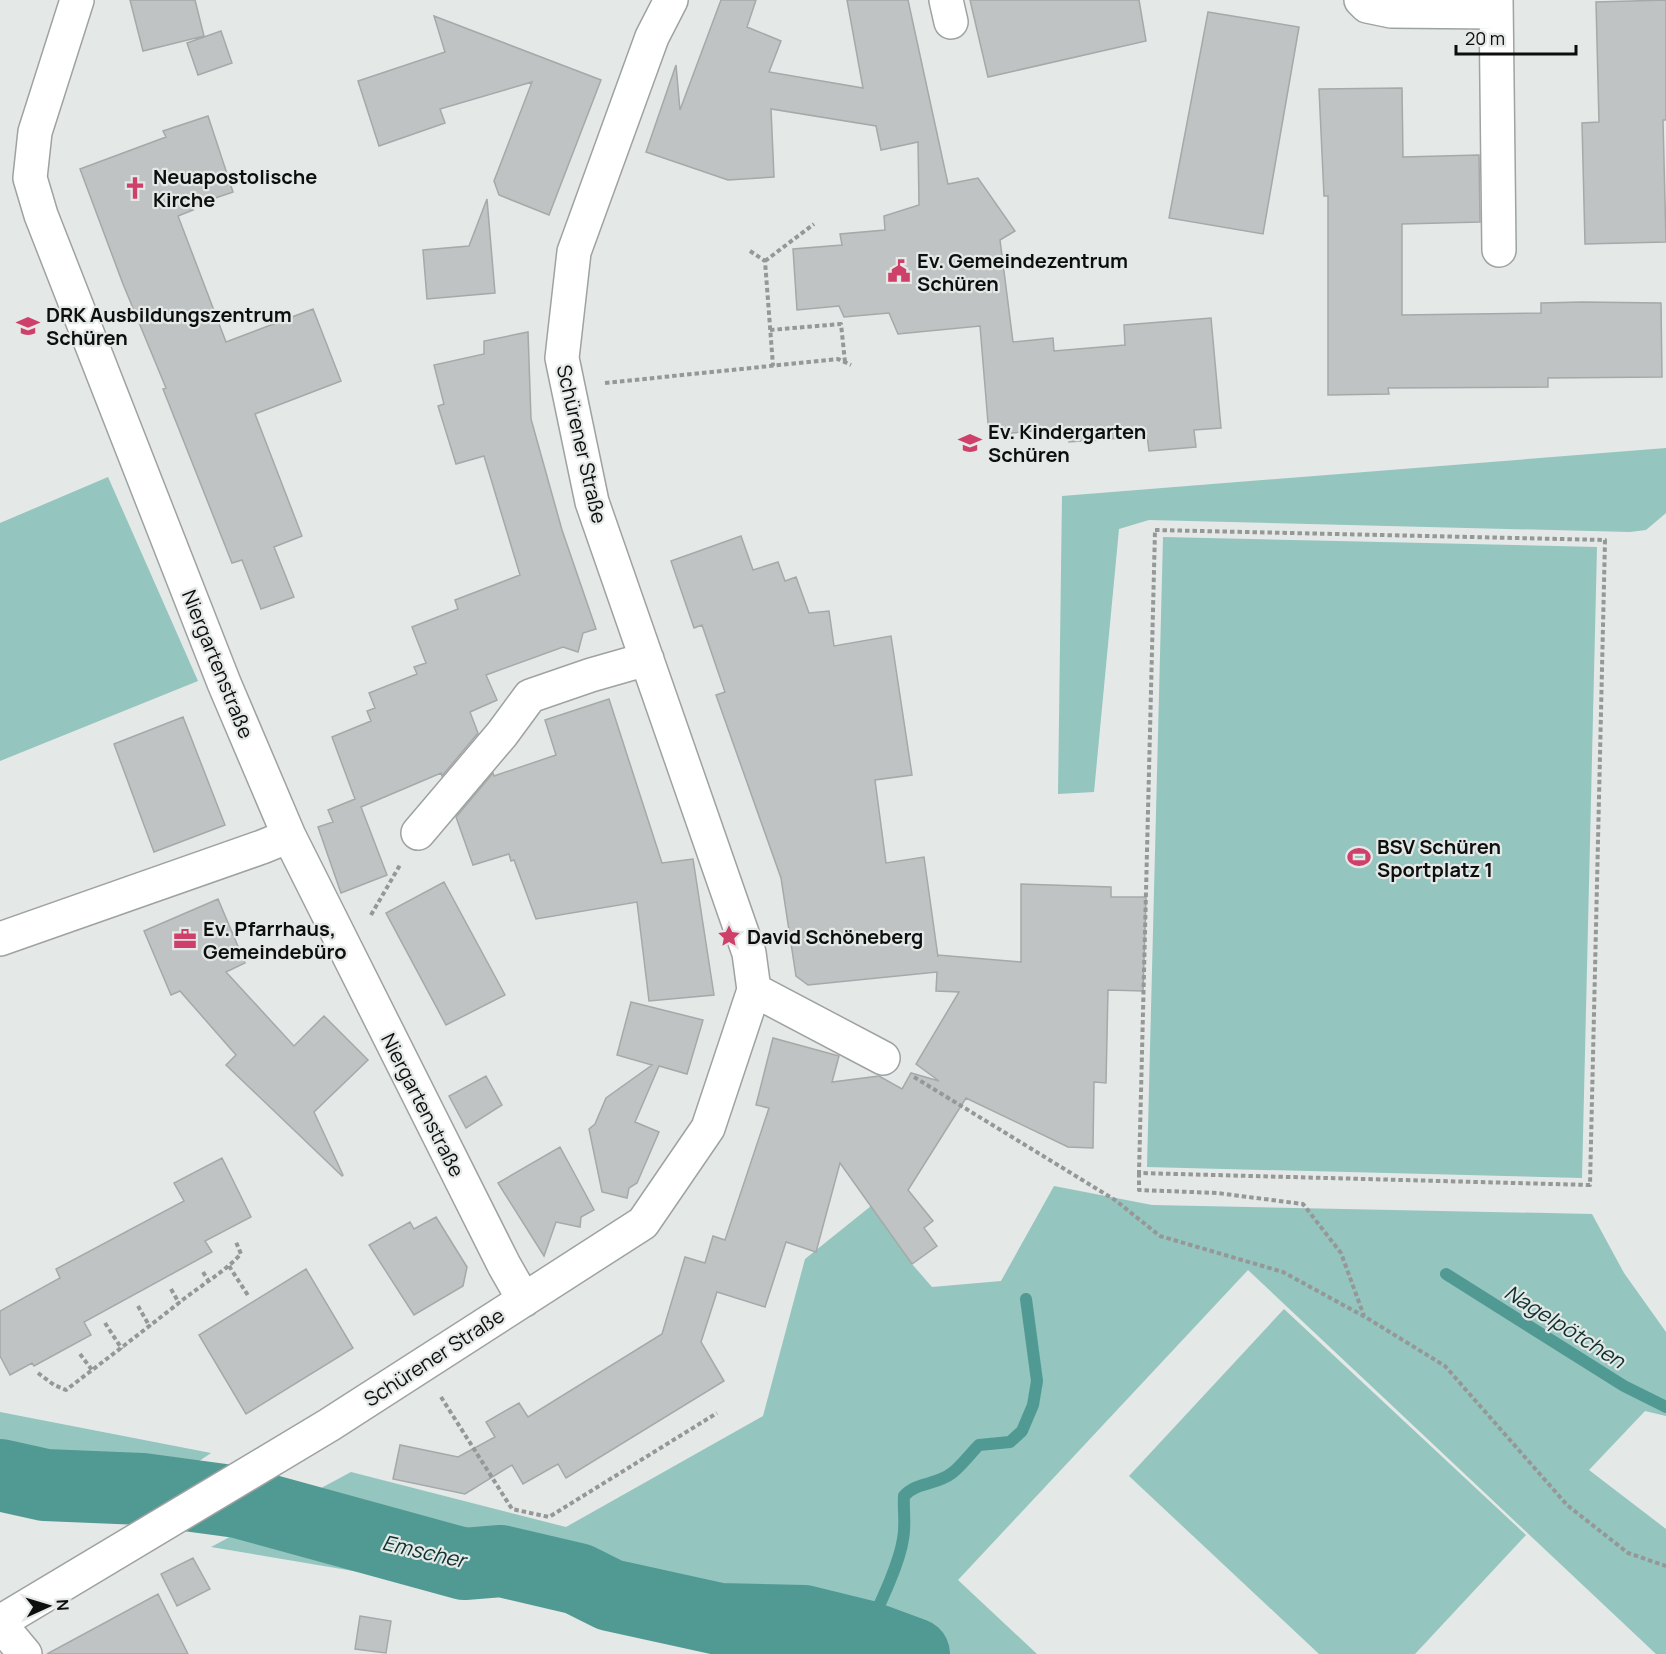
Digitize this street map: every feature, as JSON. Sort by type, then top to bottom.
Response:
[{"type":"street","name":"Niergartenstraße","points":[[77,0],[35,132],[30,178],[41,215],[224,683],[289,836],[524,1300]]},
{"type":"street","name":"Schürener Straße","points":[[0,1623],[421,1366],[643,1223],[708,1128],[754,990],[749,953],[592,502],[562,358],[574,252],[652,37],[671,0]]},
{"type":"street","points":[[1361,0],[1367,6],[1391,11],[1496,6],[1499,250]]},
{"type":"street","points":[[418,833],[502,734],[530,696],[647,658]]},
{"type":"street","points":[[0,939],[262,848],[289,836]]},
{"type":"street","points":[[754,990],[883,1058]]},
{"type":"street","points":[[0,1623],[25,1654]]},
{"type":"path","points":[[765,261],[814,224]]},
{"type":"path","points":[[750,251],[765,261]]},
{"type":"path","points":[[765,261],[772,366]]},
{"type":"path","points":[[770,330],[841,324],[845,362]]},
{"type":"path","points":[[568,387],[838,359],[851,365]]},
{"type":"path","points":[[1139,1173],[1590,1185],[1605,540],[1155,530],[1139,1173],[1139,1190],[1217,1193],[1303,1204],[1341,1253],[1365,1316]]},
{"type":"path","points":[[883,1058],[1115,1200],[1160,1236],[1283,1272],[1365,1316],[1445,1366],[1567,1505],[1628,1553],[1666,1566]]},
{"type":"path","points":[[38,1373],[54,1385],[66,1390],[229,1266],[241,1254],[236,1242]]},
{"type":"path","points":[[229,1266],[249,1297]]},
{"type":"path","points":[[204,1272],[208,1280]]},
{"type":"path","points":[[171,1289],[179,1303]]},
{"type":"path","points":[[138,1306],[150,1327]]},
{"type":"path","points":[[105,1323],[122,1349]]},
{"type":"path","points":[[81,1354],[92,1371]]},
{"type":"path","points":[[421,1366],[512,1509],[549,1517],[717,1413]]},
{"type":"shaded area","points":[[1666,448],[1666,513],[1646,530],[1630,532],[1149,520],[1119,529],[1094,792],[1058,794],[1062,496]]},
{"type":"shaded area","points":[[108,477],[198,681],[0,761],[0,523]]},
{"type":"shaded area","name":"BSV Schüren Sportplatz 1","points":[[1163,537],[1597,547],[1582,1178],[1147,1167]]},
{"type":"shaded area","points":[[1054,1186],[1152,1205],[1592,1214],[1624,1273],[1666,1332],[1666,1416],[1645,1411],[1589,1470],[1666,1529],[1666,1654],[1656,1654],[1248,1270],[958,1580],[1037,1654],[760,1654],[554,1605],[211,1547],[351,1472],[566,1527],[763,1416],[805,1259],[871,1206],[912,1264],[932,1287],[1001,1281]]},
{"type":"shaded area","points":[[1284,1309],[1526,1535],[1415,1654],[1319,1654],[1129,1476]]},
{"type":"shaded area","points":[[0,1412],[211,1453],[143,1499],[29,1490],[0,1483]]},
{"type":"building","points":[[130,0],[195,0],[204,36],[143,51]]},
{"type":"building","points":[[721,0],[756,0],[747,27],[781,41],[769,72],[863,88],[847,0],[908,0],[948,184],[978,178],[1015,231],[1000,240],[1013,342],[1053,338],[1054,351],[1125,345],[1124,325],[1211,318],[1221,428],[1194,430],[1196,447],[1149,451],[1147,436],[1069,442],[1067,428],[989,435],[980,326],[898,334],[889,313],[844,317],[839,306],[797,310],[793,249],[842,245],[840,234],[885,230],[884,216],[919,205],[918,142],[881,150],[876,126],[771,109],[774,177],[728,180],[646,152],[676,65],[680,110]]},
{"type":"building","points":[[970,0],[1139,0],[1146,41],[988,77]]},
{"type":"building","points":[[1666,0],[1666,120],[1663,120],[1666,242],[1585,244],[1582,123],[1599,122],[1596,2]]},
{"type":"building","points":[[1208,12],[1299,27],[1263,234],[1169,218]]},
{"type":"building","points":[[434,16],[601,80],[549,215],[499,195],[494,181],[532,82],[440,109],[445,123],[379,146],[358,81],[445,52]]},
{"type":"building","points":[[221,31],[232,63],[198,75],[187,43]]},
{"type":"building","points":[[1402,88],[1403,157],[1479,155],[1480,222],[1402,224],[1402,315],[1541,313],[1541,303],[1661,303],[1662,377],[1548,378],[1548,387],[1388,388],[1389,394],[1328,395],[1328,196],[1324,196],[1319,89]]},
{"type":"building","points":[[208,116],[233,192],[189,207],[193,210],[178,216],[226,342],[313,309],[341,381],[255,414],[302,536],[274,547],[294,597],[261,609],[242,560],[232,563],[80,169],[166,137],[163,131]]},
{"type":"building","points":[[487,199],[495,293],[427,299],[423,250],[469,246]]},
{"type":"building","points":[[528,332],[531,419],[562,530],[596,629],[583,633],[578,652],[563,647],[486,675],[497,700],[470,712],[478,733],[442,776],[441,773],[361,807],[387,875],[341,893],[318,827],[333,822],[328,810],[355,799],[332,737],[371,721],[367,711],[375,708],[369,693],[417,674],[414,667],[426,663],[412,627],[458,609],[455,600],[520,575],[484,456],[456,464],[438,406],[444,404],[434,365],[484,354],[484,341]]},
{"type":"building","points":[[741,536],[753,570],[778,562],[785,581],[796,577],[809,613],[829,611],[834,646],[891,636],[912,775],[875,780],[886,863],[924,857],[938,957],[938,955],[1021,962],[1021,884],[1111,887],[1111,897],[1146,897],[1143,991],[1108,990],[1106,1083],[1094,1082],[1093,1148],[1068,1147],[966,1098],[908,1190],[933,1221],[924,1228],[937,1246],[912,1264],[840,1163],[816,1252],[786,1242],[765,1307],[717,1292],[701,1342],[724,1381],[566,1478],[558,1464],[523,1484],[512,1465],[465,1494],[393,1479],[400,1445],[458,1457],[495,1437],[486,1422],[519,1403],[528,1417],[662,1334],[685,1257],[705,1263],[713,1236],[725,1240],[769,1108],[756,1105],[773,1038],[839,1056],[832,1082],[879,1076],[902,1089],[911,1073],[939,1081],[916,1064],[959,992],[936,991],[937,972],[808,985],[796,976],[781,878],[716,695],[725,692],[702,625],[694,628],[671,561]]},
{"type":"building","points":[[609,699],[662,863],[693,859],[714,995],[649,1001],[637,902],[536,919],[514,860],[511,861],[509,854],[473,865],[456,817],[493,773],[494,776],[556,755],[545,720]]},
{"type":"building","points":[[183,717],[225,825],[154,852],[114,744]]},
{"type":"building","points":[[444,882],[505,995],[446,1025],[386,913]]},
{"type":"building","points":[[218,899],[245,963],[226,972],[294,1046],[324,1016],[368,1060],[314,1112],[342,1176],[226,1065],[236,1055],[180,991],[171,995],[144,931]]},
{"type":"building","points":[[631,1002],[703,1020],[687,1074],[659,1066],[635,1122],[659,1132],[637,1183],[629,1188],[627,1198],[602,1192],[589,1129],[595,1124],[606,1098],[652,1065],[617,1055]]},
{"type":"building","points":[[486,1076],[502,1105],[466,1128],[449,1096]]},
{"type":"building","points":[[560,1147],[594,1210],[581,1217],[580,1227],[556,1222],[544,1256],[498,1183]]},
{"type":"building","points":[[222,1158],[251,1217],[205,1241],[212,1252],[84,1322],[91,1335],[34,1366],[32,1363],[10,1375],[0,1356],[0,1311],[60,1278],[56,1269],[184,1201],[174,1183]]},
{"type":"building","points":[[436,1217],[467,1267],[463,1286],[414,1315],[369,1245],[410,1222],[414,1229]]},
{"type":"building","points":[[306,1269],[353,1348],[246,1414],[199,1335]]},
{"type":"building","points":[[193,1558],[210,1589],[177,1606],[161,1574]]},
{"type":"building","points":[[158,1594],[188,1654],[47,1654]]},
{"type":"building","points":[[360,1616],[391,1621],[386,1653],[355,1649]]},
{"type":"waterway","name":"Nagelpötchen","points":[[1446,1274],[1624,1386],[1666,1407]]},
{"type":"waterway","name":"Nagelpötchen","points":[[865,1636],[901,1550],[904,1496],[914,1488],[940,1480],[952,1473],[979,1445],[1010,1442],[1022,1431],[1033,1405],[1037,1381],[1026,1299]]},
{"type":"waterway","name":"Emscher","points":[[0,1475],[45,1485],[142,1489],[238,1502],[464,1564],[501,1561],[578,1579],[610,1595],[719,1619],[804,1621],[865,1636],[914,1654]]},
{"type":"place","name":"Neuapostolische Kirche","points":[[135,188]]},
{"type":"place","name":"Ev. Gemeindezentrum Schüren","points":[[899,271]]},
{"type":"place","name":"DRK Ausbildungszentrum Schüren","points":[[28,326]]},
{"type":"place","name":"Ev. Kindergarten Schüren","points":[[970,443]]},
{"type":"place","name":"BSV Schüren Sportplatz 1","points":[[1359,857]]},
{"type":"place","name":"David Schöneberg","points":[[729,936]]},
{"type":"place","name":"Ev. Pfarrhaus, Gemeindebüro","points":[[185,939]]}]
